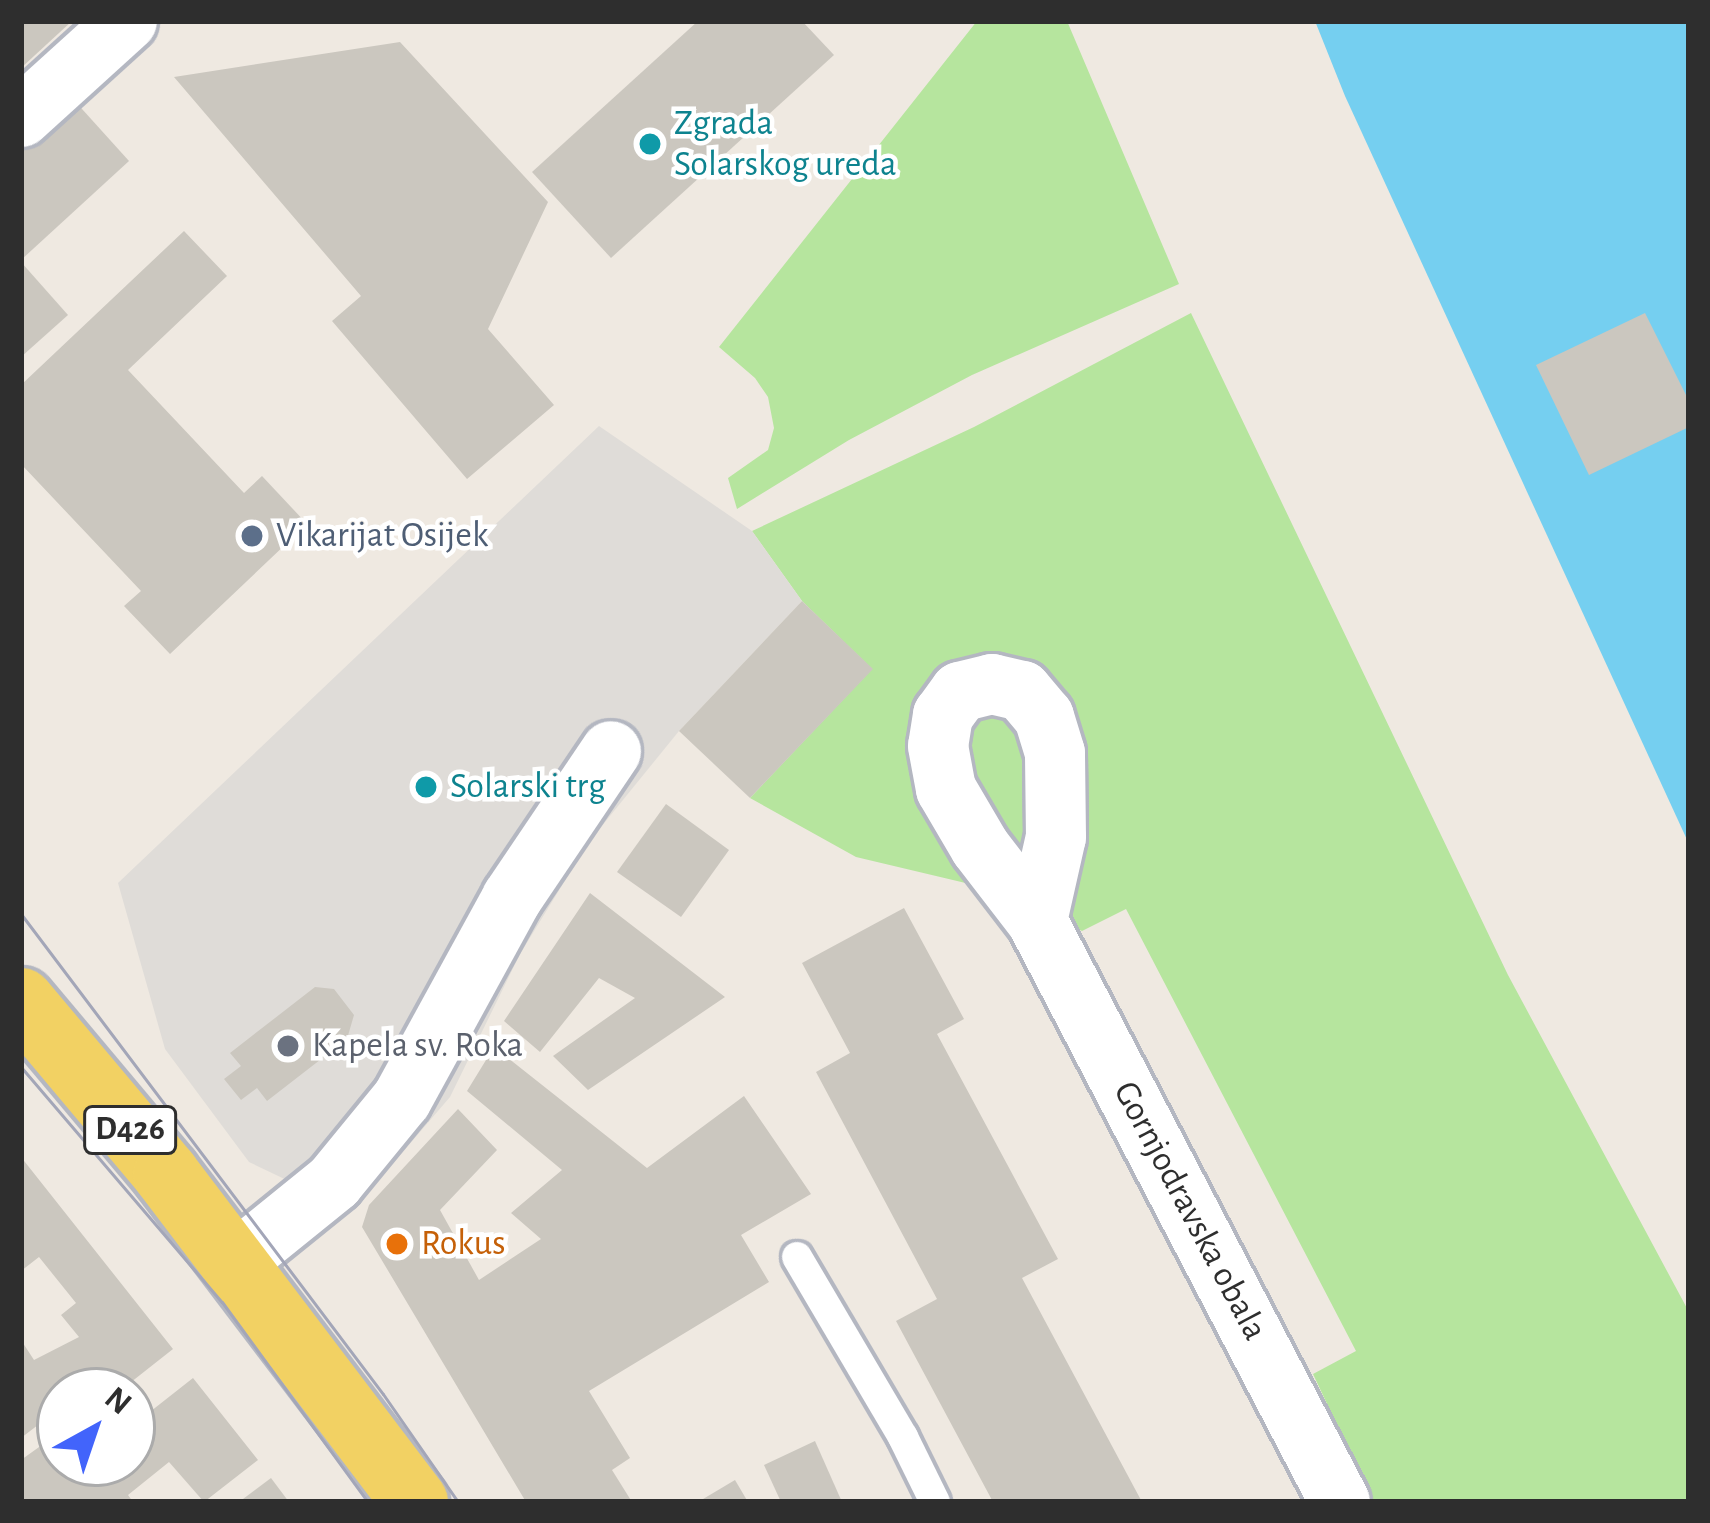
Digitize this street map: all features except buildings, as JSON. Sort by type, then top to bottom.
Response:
[{"type":"main road","name":"D426","points":[[21,1001],[234,1263],[415,1502]]},
{"type":"street","points":[[21,117],[127,21]]},
{"type":"street","points":[[234,1263],[334,1182],[402,1099],[512,898],[611,752]]},
{"type":"street","name":"Gornjodravska obala","points":[[1037,920],[1340,1502]]},
{"type":"lane","points":[[797,1257],[903,1437],[934,1502]]},
{"type":"green space","points":[[977,21],[1067,21],[1179,284],[972,375],[849,440],[737,509],[728,478],[768,450],[774,428],[768,397],[755,378],[719,347]]},
{"type":"green space","points":[[1191,313],[1508,975],[1689,1312],[1689,1502],[1373,1502],[1313,1374],[1356,1351],[1126,909],[1082,931],[995,890],[856,857],[750,798],[872,669],[802,601],[752,531],[974,427]]},
{"type":"shaded area","name":"Solarski trg","points":[[599,426],[752,531],[802,601],[679,731],[588,843],[520,954],[450,1097],[352,1211],[249,1162],[165,1049],[118,883]]},
{"type":"water","points":[[1315,21],[1689,21],[1689,844],[1345,96]]},
{"type":"tram line","points":[[21,914],[383,1394],[458,1502]]},
{"type":"tram line","points":[[21,1067],[222,1302],[368,1502]]},
{"type":"place","name":"Zgrada Solarskog ureda","points":[[650,144]]},
{"type":"place","name":"Vikarijat Osijek","points":[[252,536]]},
{"type":"place","name":"Solarski trg","points":[[426,787]]},
{"type":"place","name":"Kapela sv. Roka","points":[[288,1046]]},
{"type":"place","name":"Rokus","points":[[397,1244]]}]
